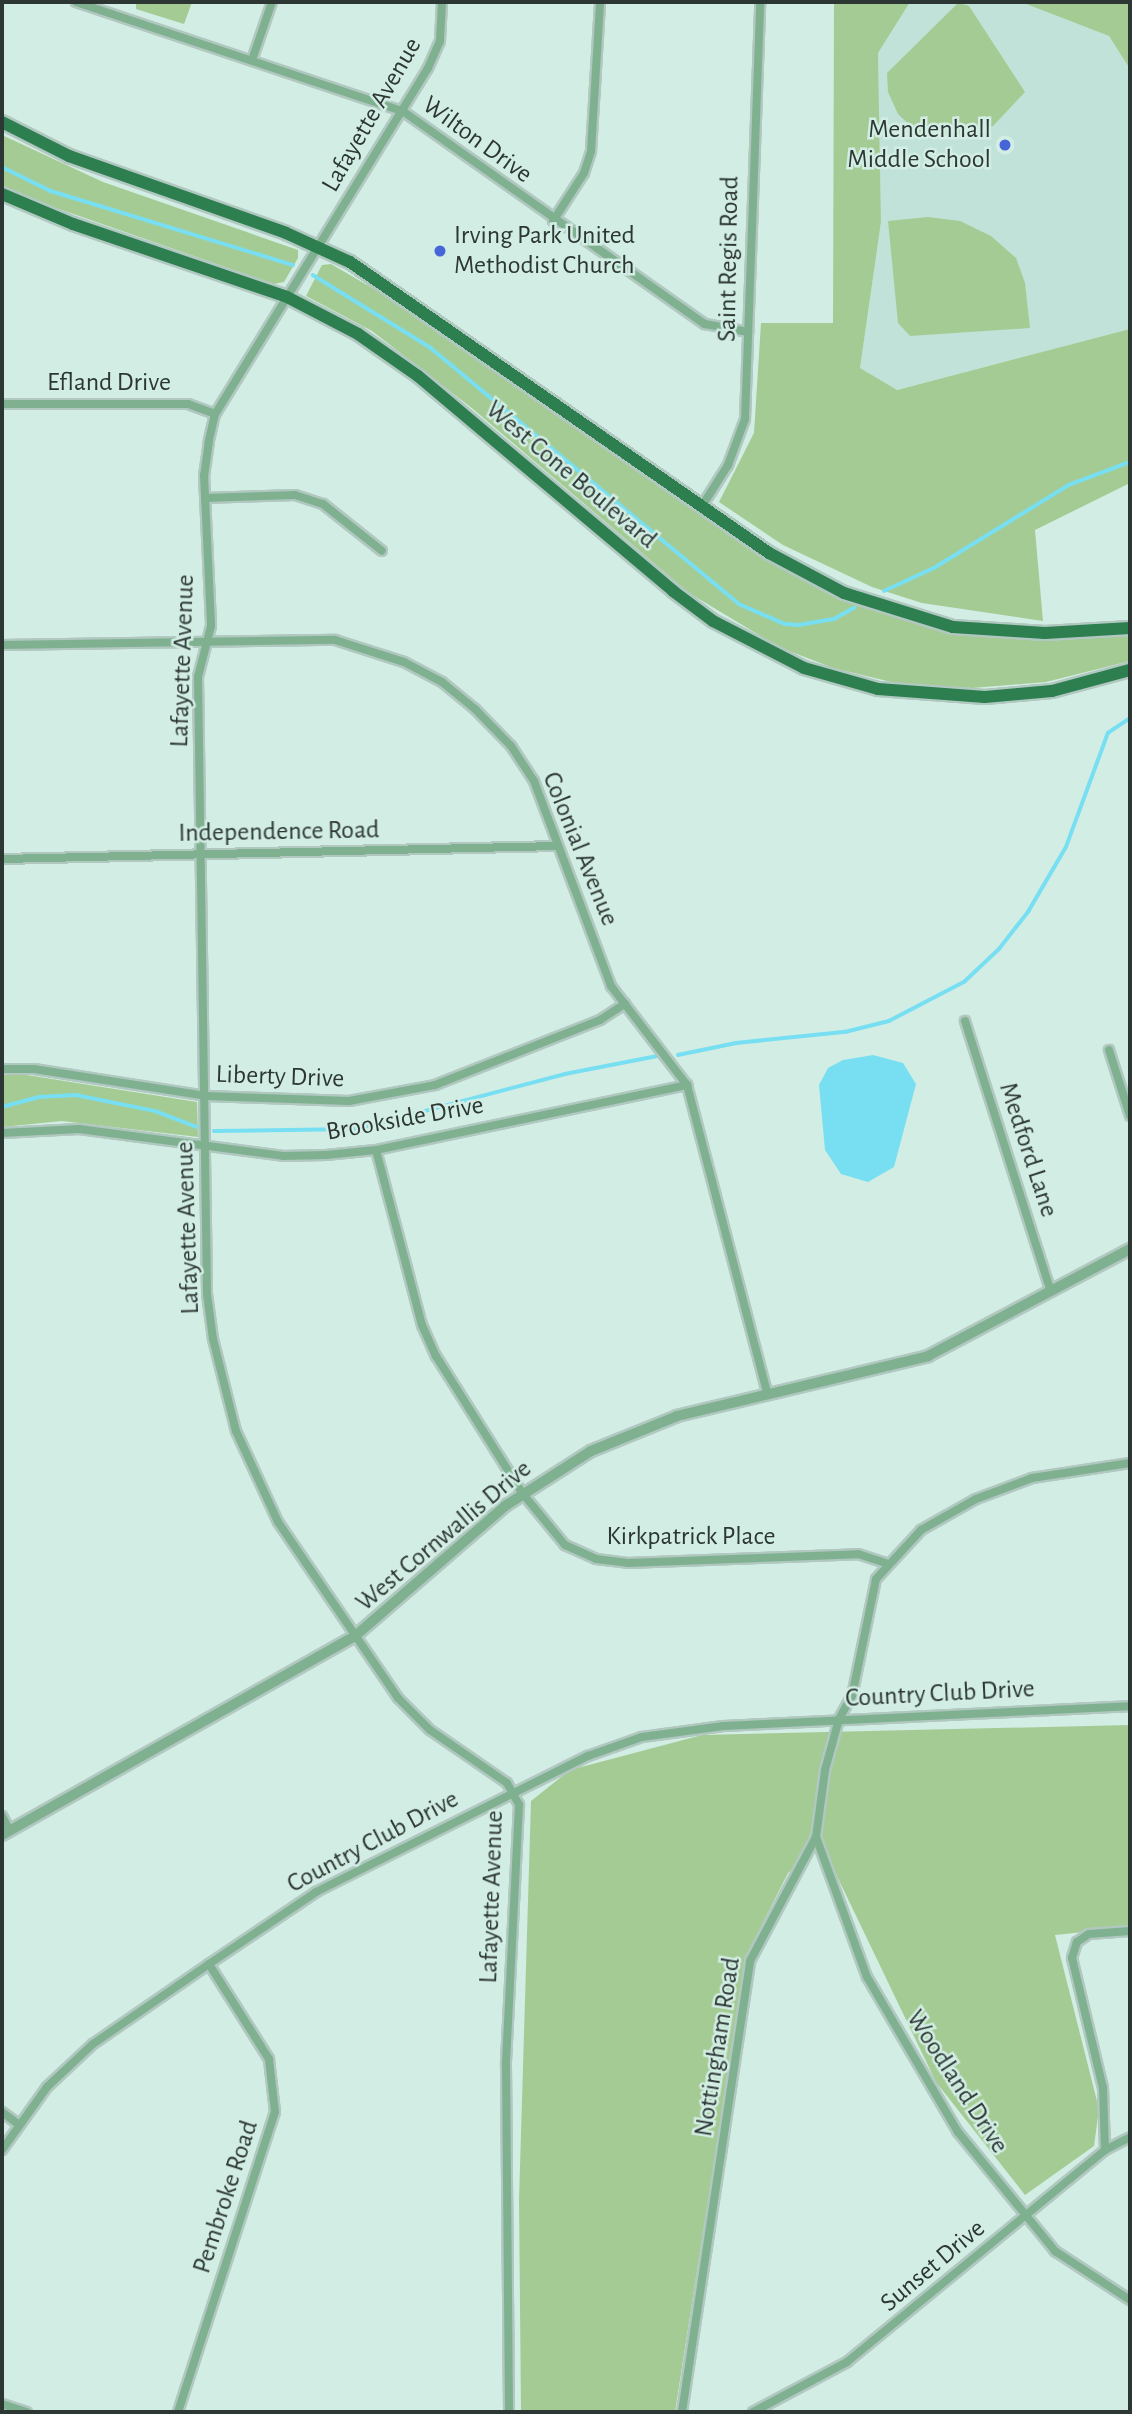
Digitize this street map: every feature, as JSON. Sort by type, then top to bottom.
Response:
[{"type":"main road","name":"West Cone Boulevard","points":[[2,122],[129,179],[320,246],[420,308],[702,506],[807,576],[895,611],[953,627],[1045,632],[1130,628]]},
{"type":"main road","name":"West Cone Boulevard","points":[[2,194],[73,225],[287,297],[387,353],[673,591],[765,651],[851,682],[938,697],[1032,694],[1130,670]]},
{"type":"street","name":"Wilton Drive","points":[[76,2],[404,112],[553,221],[705,324],[748,332]]},
{"type":"street","points":[[252,60],[272,2]]},
{"type":"street","name":"Lafayette Avenue","points":[[442,2],[439,41],[404,112],[215,414],[204,475],[211,626],[204,643],[198,677],[207,1294],[236,1429],[278,1522],[398,1698],[430,1730],[513,1792],[520,1824],[506,2065],[509,2412]]},
{"type":"street","points":[[553,221],[584,173],[591,151],[600,2]]},
{"type":"street","name":"Saint Regis Road","points":[[702,506],[728,465],[741,431],[748,332],[760,2]]},
{"type":"street","name":"Efland Drive","points":[[2,404],[188,404],[215,414]]},
{"type":"street","points":[[205,498],[295,495],[314,501],[343,517],[382,551]]},
{"type":"street","name":"Colonial Avenue","points":[[2,645],[335,640],[364,646],[442,682],[510,746],[534,781],[611,986],[687,1086],[767,1392]]},
{"type":"street","name":"Independence Road","points":[[2,859],[557,846]]},
{"type":"street","name":"Liberty Drive","points":[[2,1069],[34,1069],[206,1096],[313,1103],[393,1094],[435,1085],[600,1020],[625,1004]]},
{"type":"street","name":"Medford Lane","points":[[965,1021],[1051,1292]]},
{"type":"street","points":[[1109,1050],[1130,1116]]},
{"type":"street","name":"Brookside Drive","points":[[2,1133],[79,1129],[283,1156],[376,1150],[687,1086]]},
{"type":"street","name":"Kirkpatrick Place","points":[[376,1150],[422,1325],[467,1410],[523,1494],[565,1545],[604,1561],[858,1554],[886,1563]]},
{"type":"street","name":"West Cornwallis Drive","points":[[6,1833],[354,1637],[523,1494],[618,1438],[677,1416],[767,1392],[928,1356],[1130,1249]]},
{"type":"street","name":"Nottingham Road","points":[[682,2412],[750,1961],[817,1837],[825,1770],[839,1719],[852,1696],[868,1605],[886,1563],[921,1530],[976,1499],[1032,1478],[1130,1463]]},
{"type":"street","name":"Country Club Drive","points":[[2,2150],[47,2087],[93,2044],[316,1892],[588,1756],[642,1737],[723,1726],[1130,1706]]},
{"type":"street","points":[[2,1816],[6,1833]]},
{"type":"street","name":"Woodland Drive","points":[[817,1837],[860,1958],[885,2010],[958,2132],[1055,2252],[1130,2300]]},
{"type":"street","points":[[1105,2150],[1103,2088],[1072,1958],[1077,1942],[1089,1934],[1130,1931]]},
{"type":"street","name":"Pembroke Road","points":[[178,2412],[275,2112],[269,2059],[209,1964]]},
{"type":"street","points":[[2,2112],[18,2124]]},
{"type":"street","name":"Sunset Drive","points":[[753,2412],[848,2362],[1105,2150],[1130,2137]]},
{"type":"street","points":[[2,2404],[27,2412]]},
{"type":"shaded area","name":"Mendenhall Middle School","points":[[910,2],[1021,2],[1109,36],[1130,69],[1130,329],[896,390],[860,368],[881,222],[878,53]]},
{"type":"green space","points":[[136,2],[192,2],[184,24],[136,9]]},
{"type":"green space","points":[[834,2],[910,2],[878,53],[881,222],[860,368],[897,390],[1130,329],[1130,483],[1035,530],[1043,621],[922,603],[872,587],[783,545],[719,502],[754,433],[761,323],[833,323]]},
{"type":"green space","points":[[1021,2],[1130,2],[1130,69],[1109,36]]},
{"type":"green space","points":[[958,3],[969,6],[1025,92],[993,126],[954,136],[919,134],[898,114],[888,92],[887,73]]},
{"type":"green space","points":[[2,135],[103,182],[298,250],[298,258],[284,282],[274,284],[39,202],[2,185]]},
{"type":"green space","points":[[928,217],[960,221],[991,236],[1016,258],[1025,283],[1030,328],[910,336],[898,323],[888,221]]},
{"type":"green space","points":[[331,264],[374,289],[753,552],[816,587],[870,609],[986,637],[1043,641],[1130,636],[1130,661],[1046,682],[972,688],[904,685],[833,668],[779,647],[689,593],[473,409],[372,331],[306,296],[322,265]]},
{"type":"green space","points":[[14,1073],[197,1102],[198,1137],[62,1121],[2,1127],[2,1074]]},
{"type":"green space","points":[[1130,1725],[1130,1927],[1055,1935],[1099,2109],[1094,2146],[1025,2195],[936,2082],[822,1845],[788,1873],[746,1956],[675,2412],[521,2412],[519,2200],[531,1801],[570,1770],[702,1735]]},
{"type":"water","points":[[873,1055],[903,1063],[916,1084],[894,1167],[868,1182],[841,1174],[825,1150],[819,1085],[828,1068],[843,1060]]},
{"type":"waterway","points":[[2,167],[51,191],[293,265]]},
{"type":"waterway","points":[[313,275],[431,348],[739,604],[785,624],[799,625],[834,619],[854,608]]},
{"type":"waterway","points":[[884,591],[934,568],[1069,485],[1130,462]]},
{"type":"waterway","points":[[678,1055],[736,1043],[845,1032],[889,1021],[964,982],[999,949],[1028,912],[1066,847],[1108,733],[1130,718]]},
{"type":"waterway","points":[[214,1131],[357,1129],[565,1074],[658,1056]]},
{"type":"waterway","points":[[2,1107],[39,1097],[76,1095],[155,1111],[197,1127]]},
{"type":"place","name":"Mendenhall Middle School","points":[[1005,145]]},
{"type":"place","name":"Irving Park United Methodist Church","points":[[440,251]]}]
